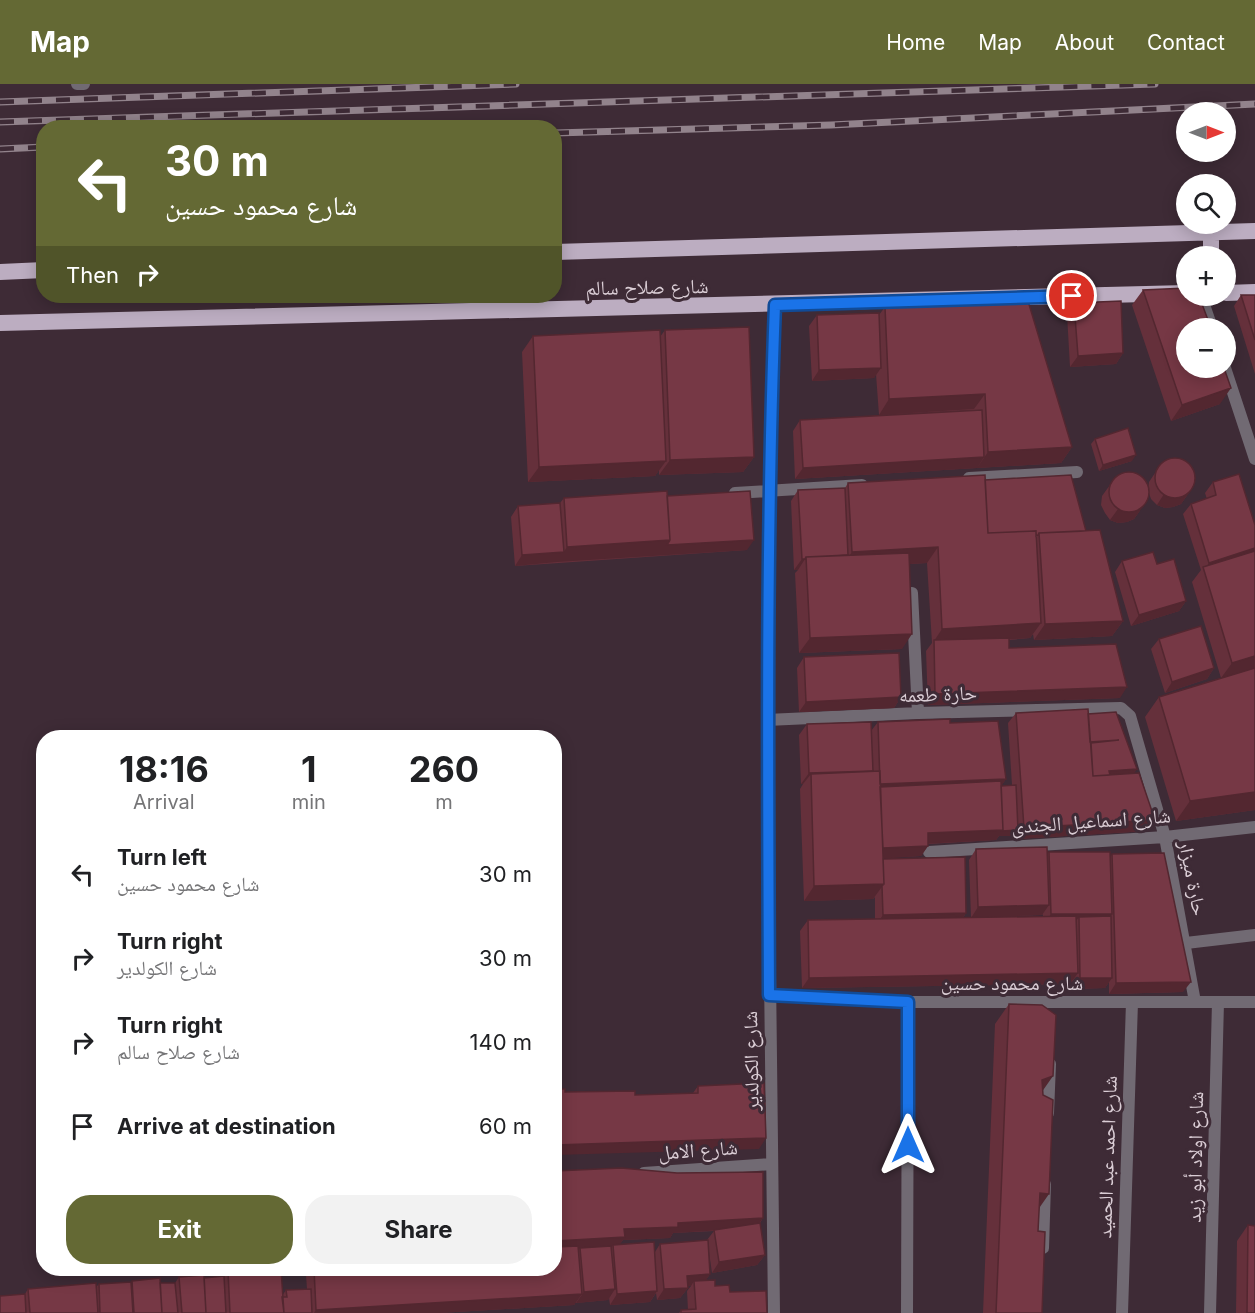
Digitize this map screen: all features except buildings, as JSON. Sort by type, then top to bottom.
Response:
[{"type":"highway","name":"شارع صلاح سالم","points":[[1236,231],[1255,231]]},
{"type":"highway","name":"شارع صلاح سالم","points":[[562,252],[1176,233]]},
{"type":"highway","points":[[0,272],[36,270]]},
{"type":"highway","points":[[1236,293],[1255,292]]},
{"type":"highway","name":"شارع صلاح سالم","points":[[0,323],[1176,293]]},
{"type":"street","points":[[77,84],[84,84]]},
{"type":"street","name":"شارع الكولدير","points":[[774,1313],[767,720],[769,491],[775,305]]},
{"type":"street","points":[[1228,378],[1255,459]]},
{"type":"street","points":[[958,479],[1077,471]]},
{"type":"street","points":[[721,493],[875,484]]},
{"type":"street","points":[[912,593],[918,714]]},
{"type":"street","name":"حارة طعمه","points":[[767,720],[1111,708]]},
{"type":"street","name":"حارة ميزار","points":[[1111,708],[1121,708],[1130,716],[1165,837],[1195,1002]]},
{"type":"street","name":"شارع اسماعيل الجندى","points":[[929,852],[1165,837],[1255,827]]},
{"type":"street","points":[[1186,943],[1255,935]]},
{"type":"street","name":"شارع محمود حسين","points":[[769,995],[1051,1008],[1132,1002],[1255,1002]]},
{"type":"street","points":[[907,1313],[908,1002]]},
{"type":"street","name":"شارع احمد عبد الحميد","points":[[1122,1313],[1132,1002]]},
{"type":"street","name":"شارع اولاد أبو زيد","points":[[1210,1313],[1218,1002]]},
{"type":"street","points":[[1048,1123],[1050,1052]]},
{"type":"street","name":"شارع الامل","points":[[635,1173],[771,1164]]},
{"type":"street","points":[[1042,1266],[1046,1171]]},
{"type":"railway","points":[[0,102],[516,84]]},
{"type":"railway","points":[[61,120],[1155,84]]},
{"type":"railway","points":[[562,133],[831,125],[1255,104]]},
{"type":"railway","points":[[0,122],[36,121]]},
{"type":"railway","points":[[0,149],[36,147]]},
{"type":"route","points":[[908,1145],[908,1002],[769,995],[767,720],[769,491],[775,305],[1072,296]]}]
